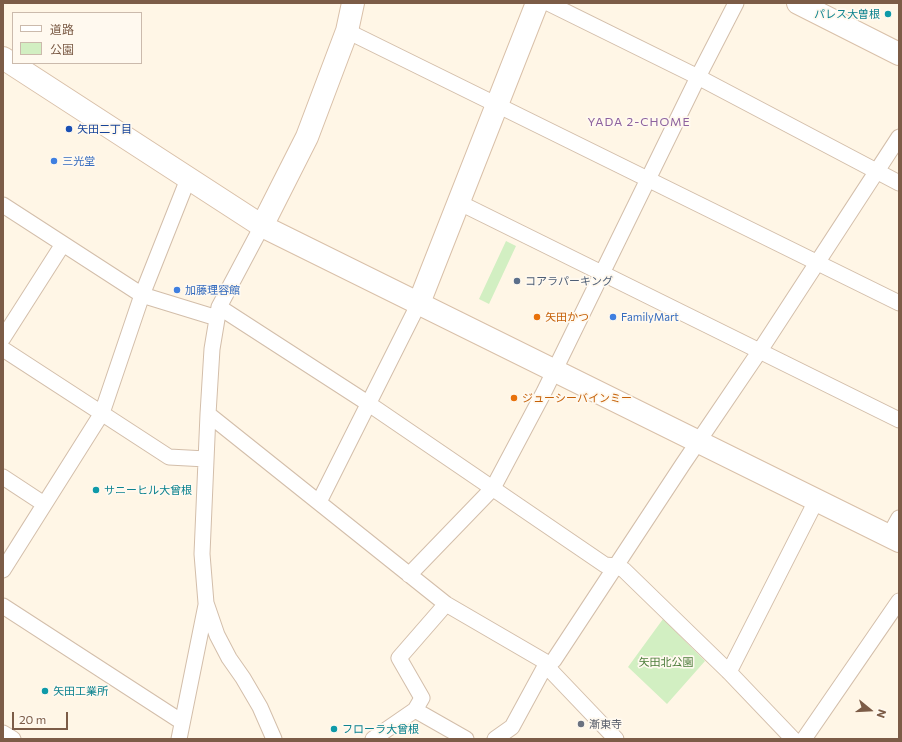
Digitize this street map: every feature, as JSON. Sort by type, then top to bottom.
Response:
[{"type":"street","points":[[274,739],[244,678],[229,658],[217,635],[206,603],[202,554],[212,349],[218,313],[307,137],[347,31],[353,3]]},
{"type":"street","points":[[319,502],[419,303],[537,3]]},
{"type":"street","points":[[548,3],[698,77],[899,183]]},
{"type":"street","points":[[409,575],[493,488],[554,371],[698,77],[736,3]]},
{"type":"street","points":[[798,3],[899,54]]},
{"type":"street","points":[[347,31],[899,303]]},
{"type":"street","points":[[3,58],[12,64]]},
{"type":"street","points":[[12,64],[262,226],[554,371],[700,441],[816,501],[896,531]]},
{"type":"street","points":[[495,739],[509,733],[543,670],[549,667],[554,660],[818,263],[899,137]]},
{"type":"street","points":[[3,570],[102,413],[142,295],[188,179]]},
{"type":"street","points":[[458,202],[899,420]]},
{"type":"street","points":[[3,205],[142,295],[218,313],[369,404],[605,565],[616,566],[624,570],[729,672],[793,739]]},
{"type":"street","points":[[3,338],[63,244]]},
{"type":"street","points":[[3,348],[169,457],[206,459]]},
{"type":"street","points":[[208,414],[446,604],[544,660],[553,673],[616,739]]},
{"type":"street","points":[[3,478],[44,504]]},
{"type":"street","points":[[729,672],[816,501]]},
{"type":"street","points":[[804,739],[899,600]]},
{"type":"street","points":[[179,739],[206,603]]},
{"type":"street","points":[[373,739],[415,710],[422,698],[399,658],[446,604]]},
{"type":"street","points":[[3,606],[182,722]]},
{"type":"street","points":[[415,710],[466,739]]},
{"type":"street","points":[[3,733],[13,739]]},
{"type":"green space","points":[[506,241],[516,246],[489,304],[479,299]]},
{"type":"green space","name":"矢田北公園","points":[[663,619],[705,661],[667,704],[628,667]]},
{"type":"place","name":"パレス大曽根","points":[[888,14]]},
{"type":"place","name":"矢田二丁目","points":[[69,129]]},
{"type":"place","name":"三光堂","points":[[54,161]]},
{"type":"place","name":"コアラパーキング","points":[[517,281]]},
{"type":"place","name":"加藤理容館","points":[[177,290]]},
{"type":"place","name":"矢田かつ","points":[[537,317]]},
{"type":"place","name":"FamilyMart","points":[[613,317]]},
{"type":"place","name":"ジューシーバインミー","points":[[514,398]]},
{"type":"place","name":"サニーヒル大曾根","points":[[96,490]]},
{"type":"place","name":"矢田工業所","points":[[45,691]]},
{"type":"place","name":"漸東寺","points":[[581,724]]},
{"type":"place","name":"フローラ大曾根","points":[[334,729]]},
{"type":"district","name":"YADA 2-CHOME","points":[[639,122]]}]
